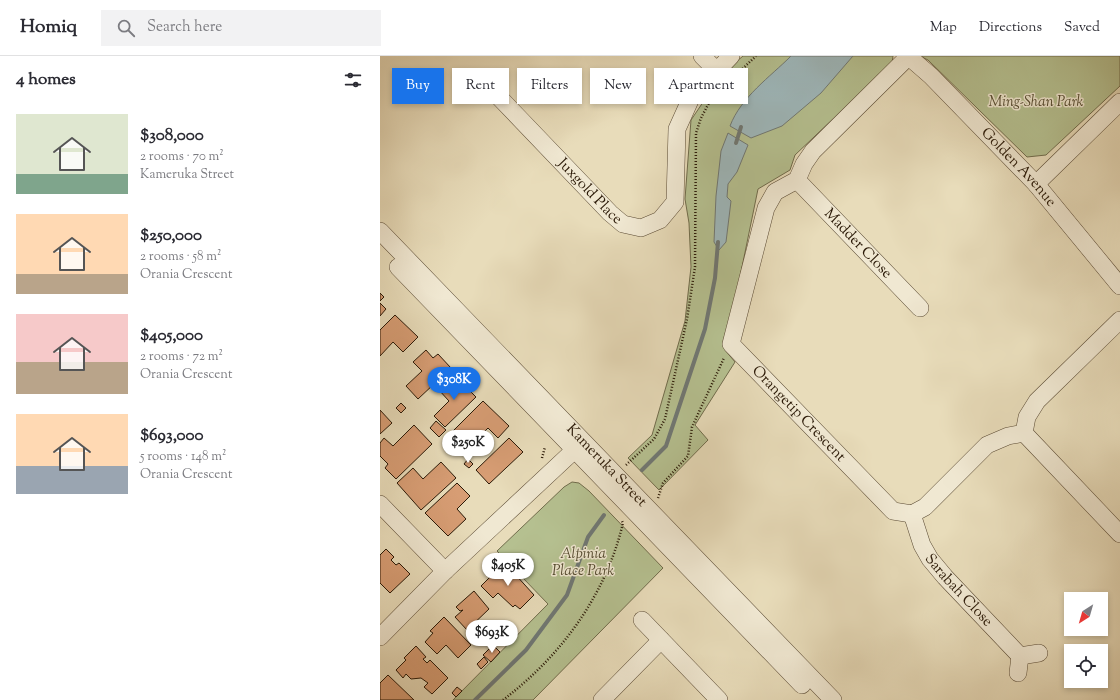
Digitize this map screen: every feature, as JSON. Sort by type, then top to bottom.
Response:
[{"type":"street","points":[[702,56],[714,68]]},
{"type":"street","name":"Juxgold Place","points":[[718,68],[731,56]]},
{"type":"street","points":[[731,344],[766,208],[775,192],[797,180],[804,164],[813,151],[908,56]]},
{"type":"street","name":"Golden Avenue","points":[[908,56],[931,76],[1036,184],[1120,286]]},
{"type":"street","points":[[1036,184],[1120,102]]},
{"type":"street","name":"Juxgold Place","points":[[506,104],[610,213],[623,224],[641,228],[660,220],[675,202],[677,129],[688,104]]},
{"type":"street","name":"Madder Close","points":[[797,180],[920,308]]},
{"type":"street","name":"Kameruka Street","points":[[380,231],[816,700]]},
{"type":"street","name":"Kameruka Street","points":[[380,248],[579,445],[616,474],[833,700]]},
{"type":"street","points":[[1024,433],[1027,417],[1037,400],[1120,320]]},
{"type":"street","name":"Orangetip Crescent","points":[[731,344],[893,511],[912,514]]},
{"type":"street","points":[[912,514],[925,507],[987,445],[1008,436],[1024,433]]},
{"type":"street","points":[[1024,433],[1120,534]]},
{"type":"street","points":[[380,637],[445,571],[579,445]]},
{"type":"street","points":[[380,504],[445,571]]},
{"type":"street","name":"Sarabah Close","points":[[912,514],[922,545],[930,559],[945,577],[1020,656]]},
{"type":"street","points":[[642,620],[719,700]]},
{"type":"street","points":[[602,700],[661,640]]},
{"type":"street","points":[[1018,673],[1020,656],[1039,653]]},
{"type":"path","points":[[743,68],[756,56]]},
{"type":"path","points":[[616,474],[654,439],[665,419],[687,319],[695,267],[696,133],[701,118],[710,104]]},
{"type":"path","points":[[654,514],[663,483],[688,456],[692,427],[731,344]]},
{"type":"path","points":[[542,458],[545,447]]},
{"type":"path","points":[[503,700],[524,684],[556,653],[577,624],[602,580],[619,538],[623,523],[618,517]]},
{"type":"green space","points":[[743,56],[893,56],[892,63],[795,155],[790,170],[758,189],[725,350],[735,362],[695,425],[708,440],[659,490],[628,458],[652,435],[685,321],[691,267],[689,223],[685,199],[691,120],[702,104],[748,104],[748,68],[729,68]]},
{"type":"green space","name":"Ming-Shan Park","points":[[920,56],[1120,56],[1120,86],[1046,155],[1027,157],[928,60]]},
{"type":"green space","name":"Alpinia Place Park","points":[[572,482],[579,483],[589,491],[663,568],[533,700],[453,700],[548,604],[497,551],[564,487]]},
{"type":"water","points":[[791,56],[853,56],[821,93],[782,126],[751,138],[730,126],[741,106],[743,104],[748,104],[748,98]]},
{"type":"water","points":[[728,133],[748,145],[737,172],[728,184],[727,197],[731,201],[726,242],[719,250],[714,242],[716,196],[721,151]]},
{"type":"building","points":[[380,293],[384,297],[380,301]]},
{"type":"building","points":[[380,303],[386,309],[380,316]]},
{"type":"building","points":[[395,315],[418,337],[403,352],[393,342],[380,356],[380,330]]},
{"type":"building","points":[[426,350],[433,358],[438,354],[451,368],[418,399],[406,386],[422,371],[413,362]]},
{"type":"building","points":[[450,377],[461,387],[463,384],[476,397],[445,427],[434,416],[449,401],[438,389]]},
{"type":"building","points":[[483,401],[509,426],[498,438],[488,428],[467,449],[451,433]]},
{"type":"building","points":[[401,403],[406,408],[401,413],[396,408]]},
{"type":"building","points":[[380,410],[392,423],[380,434]]},
{"type":"building","points":[[436,421],[446,430],[439,437],[430,428]]},
{"type":"building","points":[[414,425],[432,444],[396,479],[385,468],[388,464],[380,456],[380,443],[384,438],[393,446]]},
{"type":"building","points":[[509,438],[523,452],[489,484],[476,470]]},
{"type":"building","points":[[468,459],[473,464],[469,468],[464,464]]},
{"type":"building","points":[[441,462],[456,478],[421,510],[397,483],[413,468],[423,479]]},
{"type":"building","points":[[457,483],[470,496],[457,509],[466,519],[448,536],[425,513]]},
{"type":"building","points":[[386,549],[394,557],[391,560],[396,565],[399,563],[410,574],[390,593],[380,583],[380,555]]},
{"type":"building","points":[[504,562],[534,595],[520,609],[515,605],[513,607],[498,593],[493,598],[481,586],[493,574],[497,578],[499,577],[494,572]]},
{"type":"building","points":[[474,591],[489,609],[467,630],[455,617],[463,610],[460,611],[456,607]]},
{"type":"building","points":[[444,617],[471,645],[458,658],[446,645],[437,654],[425,642],[433,633],[430,631]]},
{"type":"building","points":[[493,645],[500,652],[491,662],[483,655]]},
{"type":"building","points":[[416,646],[426,657],[423,659],[427,663],[430,660],[448,678],[432,694],[424,687],[428,683],[421,678],[411,679],[406,674],[403,678],[396,670],[406,660],[404,658]]},
{"type":"building","points":[[484,657],[488,662],[481,669],[477,664]]},
{"type":"building","points":[[388,675],[414,700],[380,700],[380,683]]},
{"type":"building","points":[[457,687],[462,691],[456,697],[452,693]]},
{"type":"waterway","points":[[736,143],[741,127]]},
{"type":"waterway","points":[[642,470],[666,446],[705,329],[715,278],[718,242]]},
{"type":"waterway","points":[[475,700],[526,650],[567,595],[588,537],[604,515]]}]
